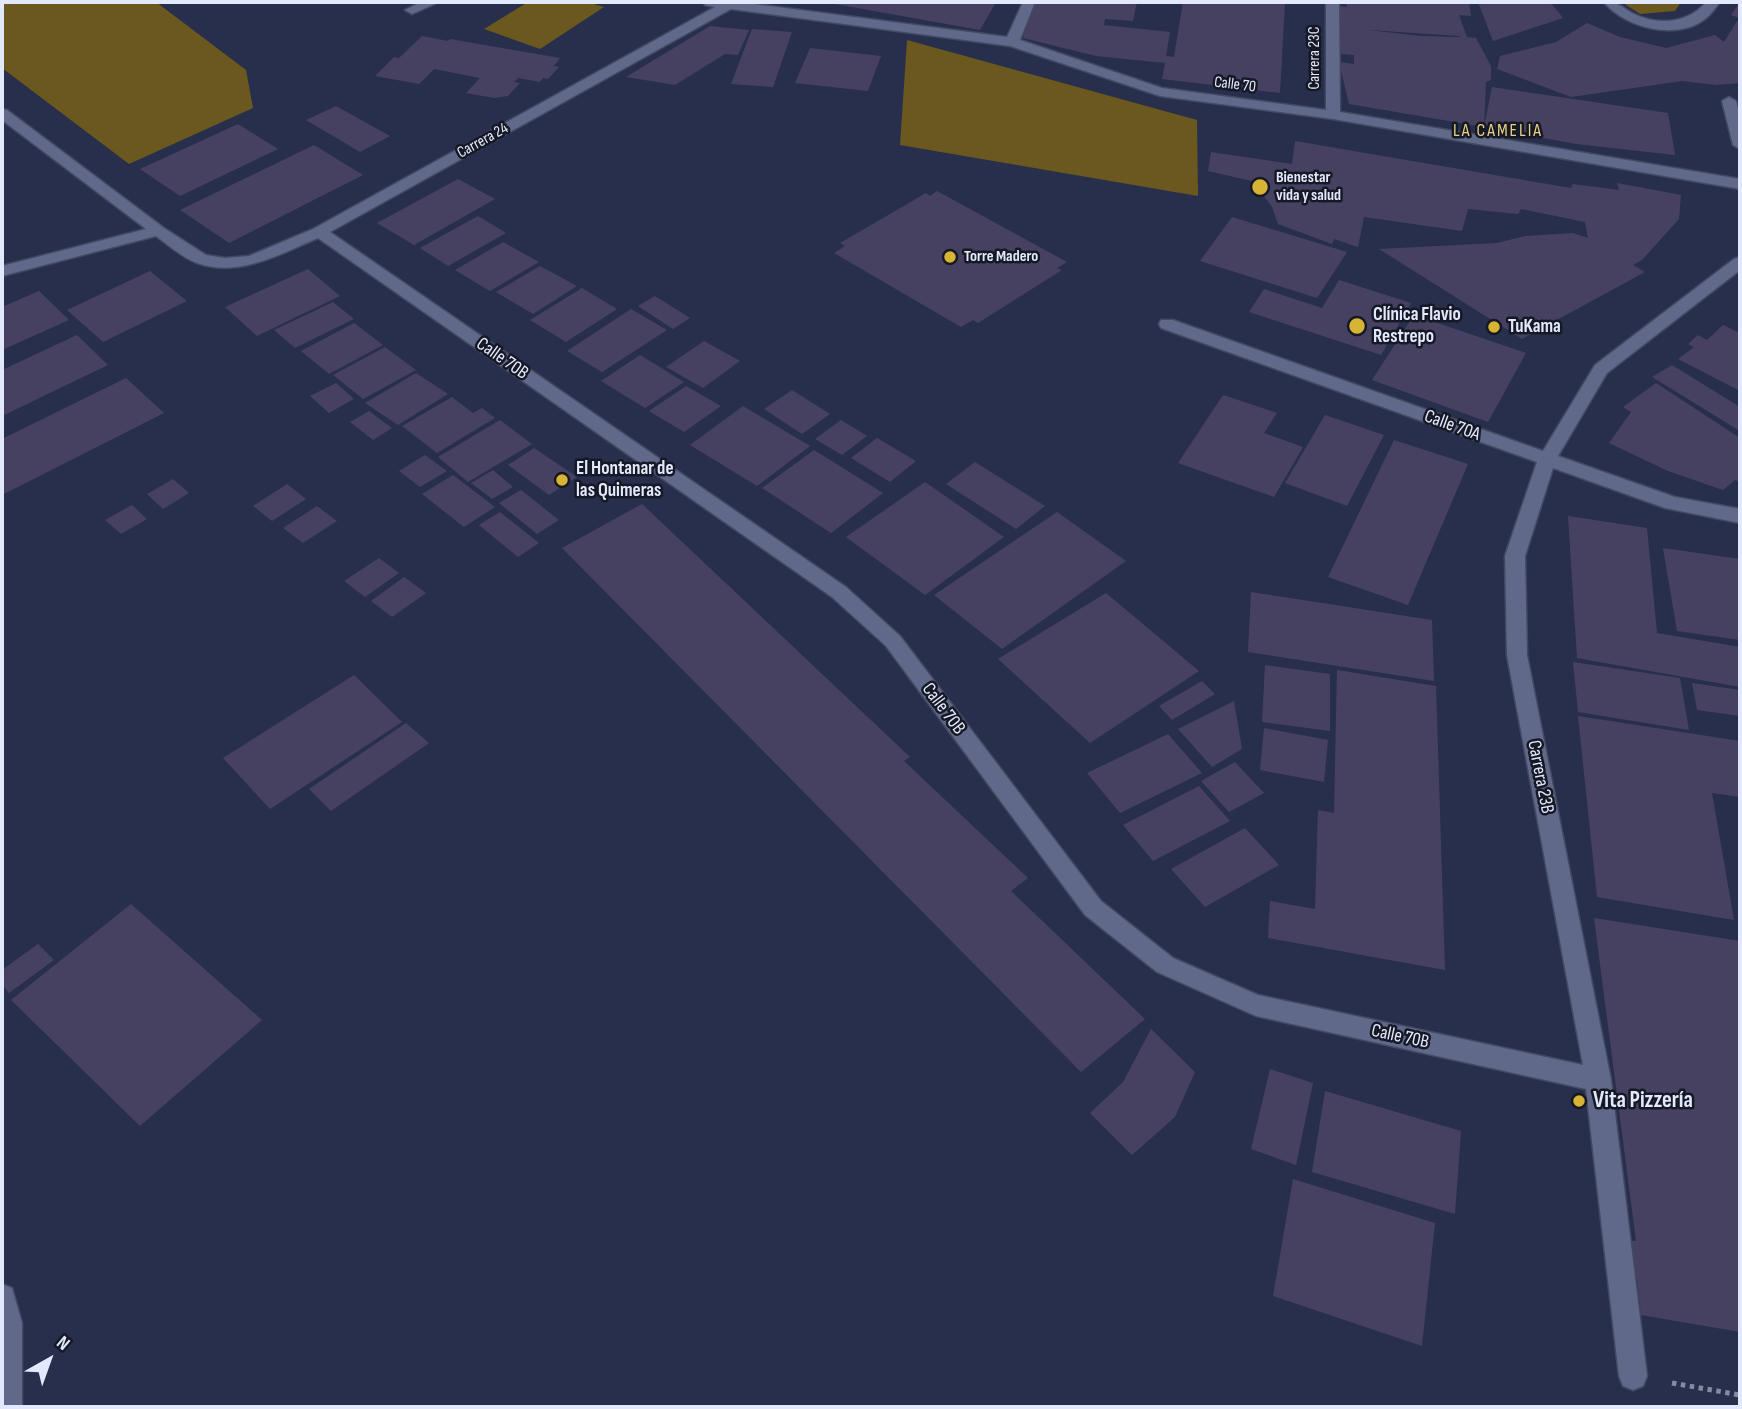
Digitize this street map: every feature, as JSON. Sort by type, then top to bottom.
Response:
[{"type":"street","points":[[412,10],[432,2]]},
{"type":"street","name":"Calle 70","points":[[710,2],[1012,42],[1160,92],[1333,115],[1740,184]]},
{"type":"street","points":[[1012,42],[1029,2]]},
{"type":"street","name":"Carrera 23C","points":[[1333,2],[1333,115]]},
{"type":"street","points":[[1611,2],[1617,11],[1646,23],[1677,25],[1700,17],[1713,2]]},
{"type":"street","name":"Carrera 24","points":[[158,231],[201,259],[225,263],[252,260],[319,232],[732,3]]},
{"type":"street","points":[[1729,101],[1740,145]]},
{"type":"street","points":[[2,113],[158,231]]},
{"type":"street","points":[[2,271],[158,231]]},
{"type":"street","name":"Calle 70B","points":[[319,232],[839,592],[893,641],[1093,908],[1165,965],[1256,1005],[1598,1080]]},
{"type":"street","name":"Carrera 23B","points":[[1633,1377],[1598,1080],[1517,655],[1515,556],[1547,459],[1601,369],[1740,262]]},
{"type":"street","name":"Calle 70A","points":[[1167,324],[1672,503],[1740,516]]},
{"type":"street","points":[[2,1298],[8,1323],[8,1407]]},
{"type":"path","points":[[1633,1377],[1740,1395]]},
{"type":"shaded area","points":[[2,2],[156,2],[246,70],[253,108],[129,164],[2,68]]},
{"type":"shaded area","points":[[528,2],[587,2],[604,7],[540,49],[484,29]]},
{"type":"shaded area","points":[[1626,2],[1681,2],[1675,11],[1640,14],[1626,5]]},
{"type":"shaded area","points":[[907,40],[1197,120],[1198,196],[900,145]]},
{"type":"building","points":[[824,2],[996,2],[980,30]]},
{"type":"building","points":[[1031,2],[1137,2],[1133,21],[1105,19],[1104,25],[1170,32],[1166,56],[1174,57],[1183,2],[1285,2],[1280,93],[1162,79],[1165,63],[1096,56],[1023,38]]},
{"type":"building","points":[[1346,2],[1469,2],[1471,16],[1459,15],[1467,37],[1476,38],[1491,66],[1491,80],[1486,82],[1484,127],[1349,104],[1339,62],[1354,64],[1354,55],[1339,54],[1339,6],[1347,7]],"holes":[[[1368,30],[1460,36],[1421,36]]]},
{"type":"building","points":[[1478,2],[1550,2],[1563,18],[1493,41]]},
{"type":"building","points":[[1740,2],[1740,83],[1716,85],[1682,81],[1571,97],[1497,69],[1500,56],[1556,42],[1587,23],[1620,37],[1666,48],[1715,35],[1724,42],[1739,18],[1731,15]]},
{"type":"building","points":[[710,26],[749,30],[738,55],[725,54],[675,85],[626,77]]},
{"type":"building","points":[[752,29],[792,32],[773,87],[731,84]]},
{"type":"building","points":[[422,36],[560,58],[554,66],[559,67],[548,79],[543,78],[540,82],[518,78],[514,82],[520,83],[508,96],[494,98],[466,93],[480,78],[434,69],[419,84],[375,76],[394,57],[399,58]]},
{"type":"building","points":[[810,48],[881,56],[868,91],[795,83]]},
{"type":"building","points":[[1492,87],[1668,113],[1675,155],[1576,144],[1484,127]]},
{"type":"building","points":[[336,106],[390,136],[360,152],[306,120]]},
{"type":"building","points":[[238,124],[278,149],[180,196],[140,169]]},
{"type":"building","points":[[1295,141],[1571,188],[1573,184],[1619,190],[1617,183],[1681,195],[1679,219],[1642,260],[1633,265],[1645,272],[1522,339],[1379,249],[1497,243],[1525,236],[1573,233],[1588,238],[1585,222],[1521,209],[1518,214],[1468,209],[1462,231],[1364,217],[1358,247],[1334,239],[1332,244],[1278,224],[1272,207],[1264,196],[1256,194],[1256,182],[1208,171],[1211,152],[1292,164]]},
{"type":"building","points":[[314,145],[363,175],[229,243],[180,210]]},
{"type":"building","points":[[458,179],[495,199],[414,245],[377,223]]},
{"type":"building","name":"Torre Madero","points":[[937,191],[1067,262],[1057,268],[1062,270],[978,323],[973,320],[961,327],[834,253],[845,246],[840,243],[926,193],[930,196]]},
{"type":"building","points":[[478,216],[506,233],[448,266],[420,248]]},
{"type":"building","points":[[1232,217],[1347,252],[1317,298],[1200,261]]},
{"type":"building","points":[[503,242],[539,262],[490,291],[455,270]]},
{"type":"building","points":[[540,266],[577,286],[533,314],[496,292]]},
{"type":"building","points":[[308,269],[340,296],[257,336],[225,307]]},
{"type":"building","points":[[150,271],[187,301],[103,342],[67,310]]},
{"type":"building","points":[[1339,280],[1411,303],[1381,355],[1249,312],[1264,289],[1322,308]]},
{"type":"building","points":[[582,288],[617,309],[566,342],[530,320]]},
{"type":"building","points":[[39,291],[69,320],[2,350],[2,307]]},
{"type":"building","points":[[655,296],[690,318],[673,329],[638,306]]},
{"type":"building","points":[[333,302],[354,319],[295,348],[274,330]]},
{"type":"building","points":[[631,309],[667,330],[602,372],[567,351]]},
{"type":"building","points":[[1414,315],[1526,353],[1488,422],[1372,380]]},
{"type":"building","points":[[354,323],[383,345],[329,374],[301,351]]},
{"type":"building","points":[[1723,325],[1740,333],[1740,391],[1678,359],[1694,347],[1688,344],[1698,335],[1707,340]]},
{"type":"building","points":[[77,335],[108,365],[2,416],[2,370]]},
{"type":"building","points":[[704,341],[740,361],[703,388],[666,367]]},
{"type":"building","points":[[385,347],[416,370],[363,399],[333,375]]},
{"type":"building","points":[[640,355],[684,382],[645,408],[601,381]]},
{"type":"building","points":[[1672,365],[1740,407],[1740,431],[1652,377]]},
{"type":"building","points":[[416,373],[448,394],[398,425],[365,403]]},
{"type":"building","points":[[126,378],[164,413],[2,495],[2,439]]},
{"type":"building","points":[[336,383],[354,399],[329,413],[310,396]]},
{"type":"building","points":[[1656,383],[1740,438],[1740,482],[1735,480],[1723,490],[1668,471],[1609,443],[1631,412],[1623,407]]},
{"type":"building","points":[[686,386],[721,406],[684,432],[649,411]]},
{"type":"building","points":[[792,390],[830,414],[802,434],[764,409]]},
{"type":"building","points":[[1223,395],[1277,413],[1264,433],[1303,447],[1274,497],[1178,463]]},
{"type":"building","points":[[452,397],[473,413],[482,408],[495,418],[437,453],[402,426]]},
{"type":"building","points":[[743,406],[810,446],[757,486],[690,445]]},
{"type":"building","points":[[369,411],[392,428],[373,440],[350,422]]},
{"type":"building","points":[[1325,415],[1384,435],[1347,506],[1285,483]]},
{"type":"building","points":[[500,420],[532,444],[468,482],[438,457]]},
{"type":"building","points":[[841,420],[867,436],[842,455],[815,439]]},
{"type":"building","points":[[877,438],[916,461],[890,482],[851,458]]},
{"type":"building","points":[[1394,440],[1468,464],[1408,605],[1328,577]]},
{"type":"building","points":[[534,448],[577,477],[549,495],[508,465]]},
{"type":"building","points":[[814,450],[883,493],[831,533],[762,488]]},
{"type":"building","points":[[425,455],[447,471],[420,487],[399,471]]},
{"type":"building","points":[[975,462],[1045,506],[1016,529],[946,484]]},
{"type":"building","points":[[493,470],[513,487],[492,499],[471,483]]},
{"type":"building","points":[[453,475],[495,507],[464,527],[422,494]]},
{"type":"building","points":[[173,479],[189,493],[163,509],[147,494]]},
{"type":"building","points":[[925,482],[1004,537],[925,595],[846,537]]},
{"type":"building","points":[[287,484],[306,499],[272,521],[253,506]]},
{"type":"building","points":[[521,490],[559,520],[537,534],[499,503]]},
{"type":"building","points":[[642,504],[910,757],[904,761],[1028,878],[1011,891],[1145,1019],[1081,1072],[562,548]]},
{"type":"building","points":[[132,505],[147,519],[121,534],[105,520]]},
{"type":"building","points":[[317,506],[337,521],[303,543],[283,528]]},
{"type":"building","points":[[500,512],[539,543],[518,557],[479,525]]},
{"type":"building","points":[[1057,512],[1126,561],[1002,649],[934,595]]},
{"type":"building","points":[[1568,516],[1647,528],[1657,633],[1740,647],[1740,687],[1577,658]]},
{"type":"building","points":[[1663,548],[1740,559],[1740,640],[1677,631]]},
{"type":"building","points":[[379,558],[399,573],[365,597],[344,581]]},
{"type":"building","points":[[404,577],[426,593],[392,617],[371,601]]},
{"type":"building","points":[[1251,592],[1432,620],[1434,681],[1248,652]]},
{"type":"building","points":[[1106,593],[1199,671],[1090,743],[998,659]]},
{"type":"building","points":[[1573,662],[1680,678],[1689,730],[1578,712]]},
{"type":"building","points":[[1265,665],[1330,674],[1330,731],[1262,722]]},
{"type":"building","points":[[1337,670],[1436,686],[1445,970],[1268,938],[1270,901],[1315,909],[1318,810],[1334,813]]},
{"type":"building","points":[[354,675],[402,722],[270,809],[223,758]]},
{"type":"building","points":[[1202,681],[1215,694],[1172,720],[1159,706]]},
{"type":"building","points":[[1692,683],[1740,690],[1740,716],[1697,710]]},
{"type":"building","points":[[1234,701],[1242,749],[1212,767],[1178,729]]},
{"type":"building","points":[[1578,716],[1740,741],[1740,797],[1712,793],[1734,920],[1597,897]]},
{"type":"building","points":[[406,723],[429,743],[331,811],[309,789]]},
{"type":"building","points":[[1264,728],[1328,740],[1324,782],[1260,770]]},
{"type":"building","points":[[1168,734],[1202,773],[1120,813],[1087,773]]},
{"type":"building","points":[[1235,762],[1264,793],[1229,812],[1201,781]]},
{"type":"building","points":[[1199,786],[1230,821],[1153,861],[1123,825]]},
{"type":"building","points":[[1245,828],[1279,865],[1205,907],[1171,869]]},
{"type":"building","points":[[131,904],[262,1020],[140,1126],[11,1000]]},
{"type":"building","points":[[1594,918],[1740,941],[1740,1332],[1641,1315],[1637,1279],[1626,1276],[1621,1240],[1636,1241]]},
{"type":"building","points":[[38,944],[54,960],[9,993],[2,984],[2,970]]},
{"type":"building","points":[[1151,1029],[1195,1072],[1175,1117],[1132,1155],[1090,1113],[1123,1082]]},
{"type":"building","points":[[1270,1069],[1313,1083],[1296,1165],[1251,1149]]},
{"type":"building","points":[[1325,1091],[1461,1131],[1455,1214],[1312,1172]]},
{"type":"building","points":[[1293,1179],[1435,1223],[1422,1346],[1273,1296]]},
{"type":"place","name":"Bienestar vida y salud","points":[[1260,187]]},
{"type":"place","name":"Torre Madero","points":[[950,257]]},
{"type":"place","name":"Clínica Flavio Restrepo","points":[[1357,326]]},
{"type":"place","name":"TuKama","points":[[1494,327]]},
{"type":"place","name":"El Hontanar de las Quimeras","points":[[562,480]]},
{"type":"place","name":"Vita Pizzería","points":[[1579,1101]]},
{"type":"district","name":"LA CAMELIA","points":[[1498,131]]}]
